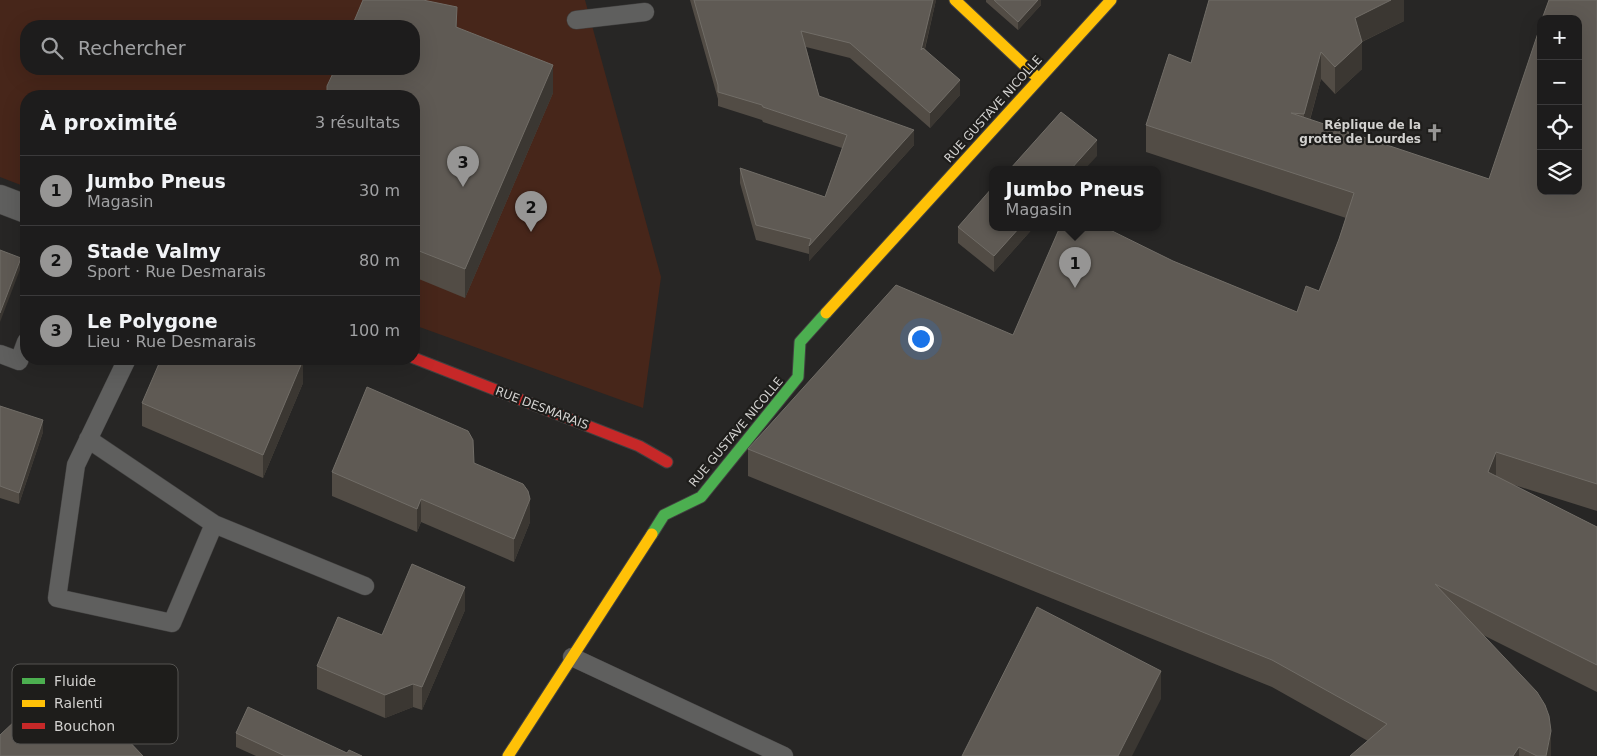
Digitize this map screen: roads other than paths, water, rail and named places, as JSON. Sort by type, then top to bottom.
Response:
[{"type":"street","points":[[955,0],[1039,79]]},
{"type":"street","name":"RUE GUSTAVE NICOLLE","points":[[508,756],[664,515],[702,497],[798,377],[800,342],[1111,0]]},
{"type":"street","points":[[0,199],[20,207]]},
{"type":"street","name":"RUE DESMARAIS","points":[[420,360],[639,446],[667,462]]},
{"type":"lane","points":[[576,20],[645,12]]},
{"type":"lane","points":[[0,354],[19,361],[20,358]]},
{"type":"lane","points":[[124,365],[76,465],[57,598],[172,623],[214,524]]},
{"type":"lane","points":[[88,439],[214,524],[365,586]]},
{"type":"lane","points":[[572,657],[784,756]]},
{"type":"place","name":"Réplique de la grotte de Lourdes","points":[[1435,132]]},
{"type":"place","name":"Le Polygone","points":[[463,187]]},
{"type":"place","name":"Stade Valmy","points":[[531,232]]},
{"type":"place","name":"Jumbo Pneus","points":[[1075,288]]}]
